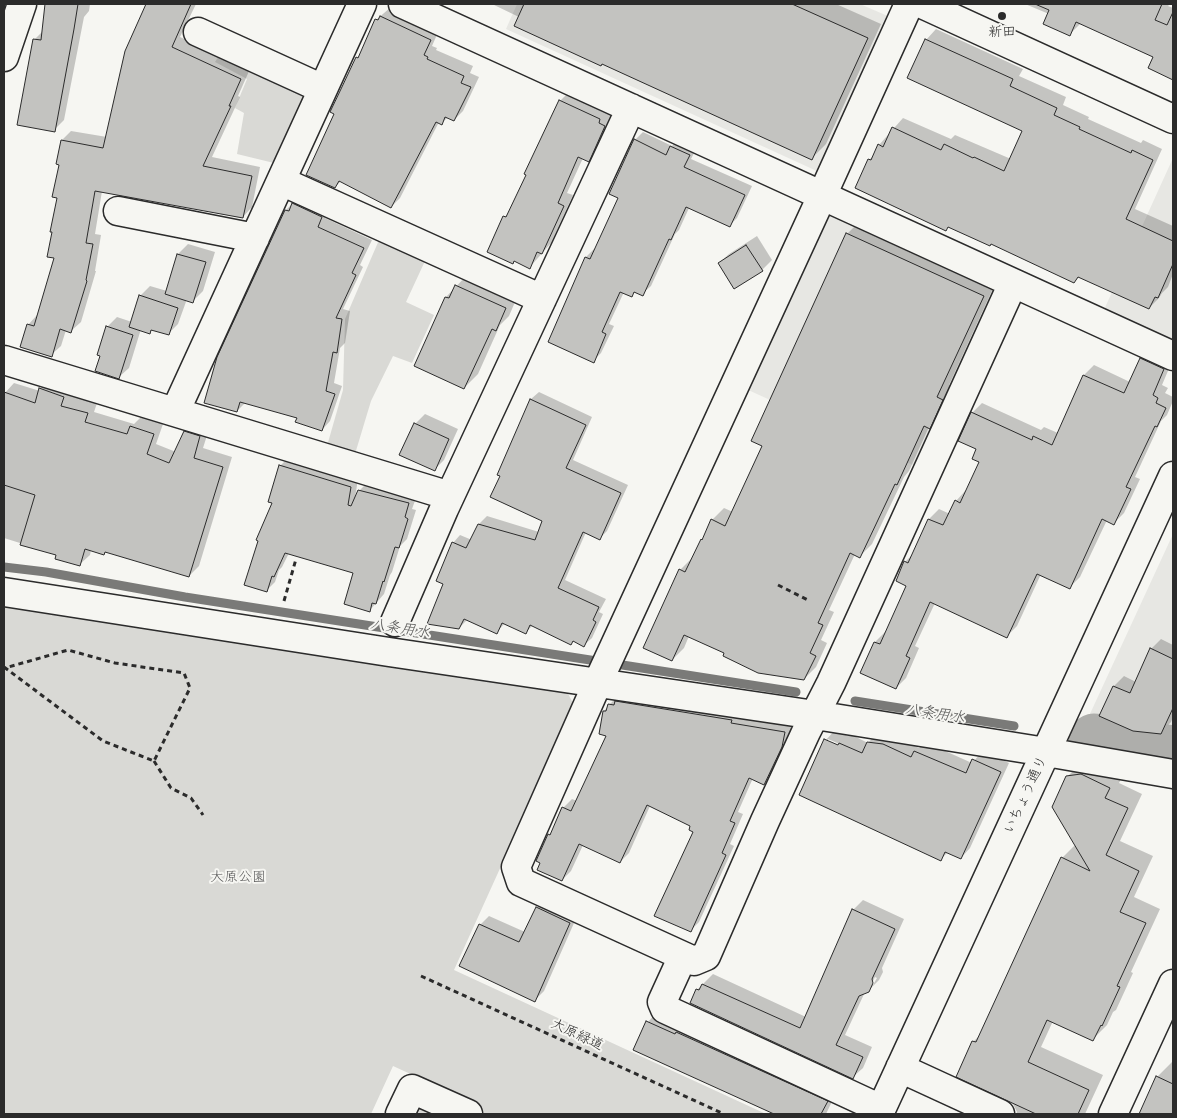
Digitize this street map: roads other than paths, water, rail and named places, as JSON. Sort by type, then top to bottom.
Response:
[{"type":"street","points":[[4,57],[22,4]]},
{"type":"street","points":[[175,412],[362,4]]},
{"type":"street","points":[[403,4],[1173,356]]},
{"type":"street","points":[[909,4],[603,670],[516,867],[521,882],[694,961],[706,956],[765,821],[831,683],[1013,283]]},
{"type":"street","points":[[922,4],[1173,119]]},
{"type":"street","points":[[198,32],[323,89]]},
{"type":"street","points":[[395,622],[450,496],[630,108]]},
{"type":"street","points":[[280,181],[542,299]]},
{"type":"street","points":[[118,211],[255,238]]},
{"type":"street","points":[[4,360],[450,496]]},
{"type":"street","name":"いちょう通り","points":[[880,1112],[1173,476]]},
{"type":"street","points":[[4,592],[361,648],[603,670],[815,715],[1173,774]]},
{"type":"street","points":[[684,956],[662,1002],[664,1009],[880,1112]]},
{"type":"street","points":[[1113,1114],[1173,984]]},
{"type":"street","points":[[900,1068],[1000,1114]]},
{"type":"street","points":[[400,1114],[412,1089],[468,1114]]},
{"type":"waterway","name":"八条用水","points":[[4,567],[46,572],[185,597],[796,692]]},
{"type":"waterway","name":"八条用水","points":[[855,701],[1014,726]]},
{"type":"waterway","name":"八条用水","points":[[1094,739],[1173,751]]},
{"type":"place","name":"新田","points":[[1002,16]]},
{"type":"park label","name":"大原公園","points":[[238,877]]}]
